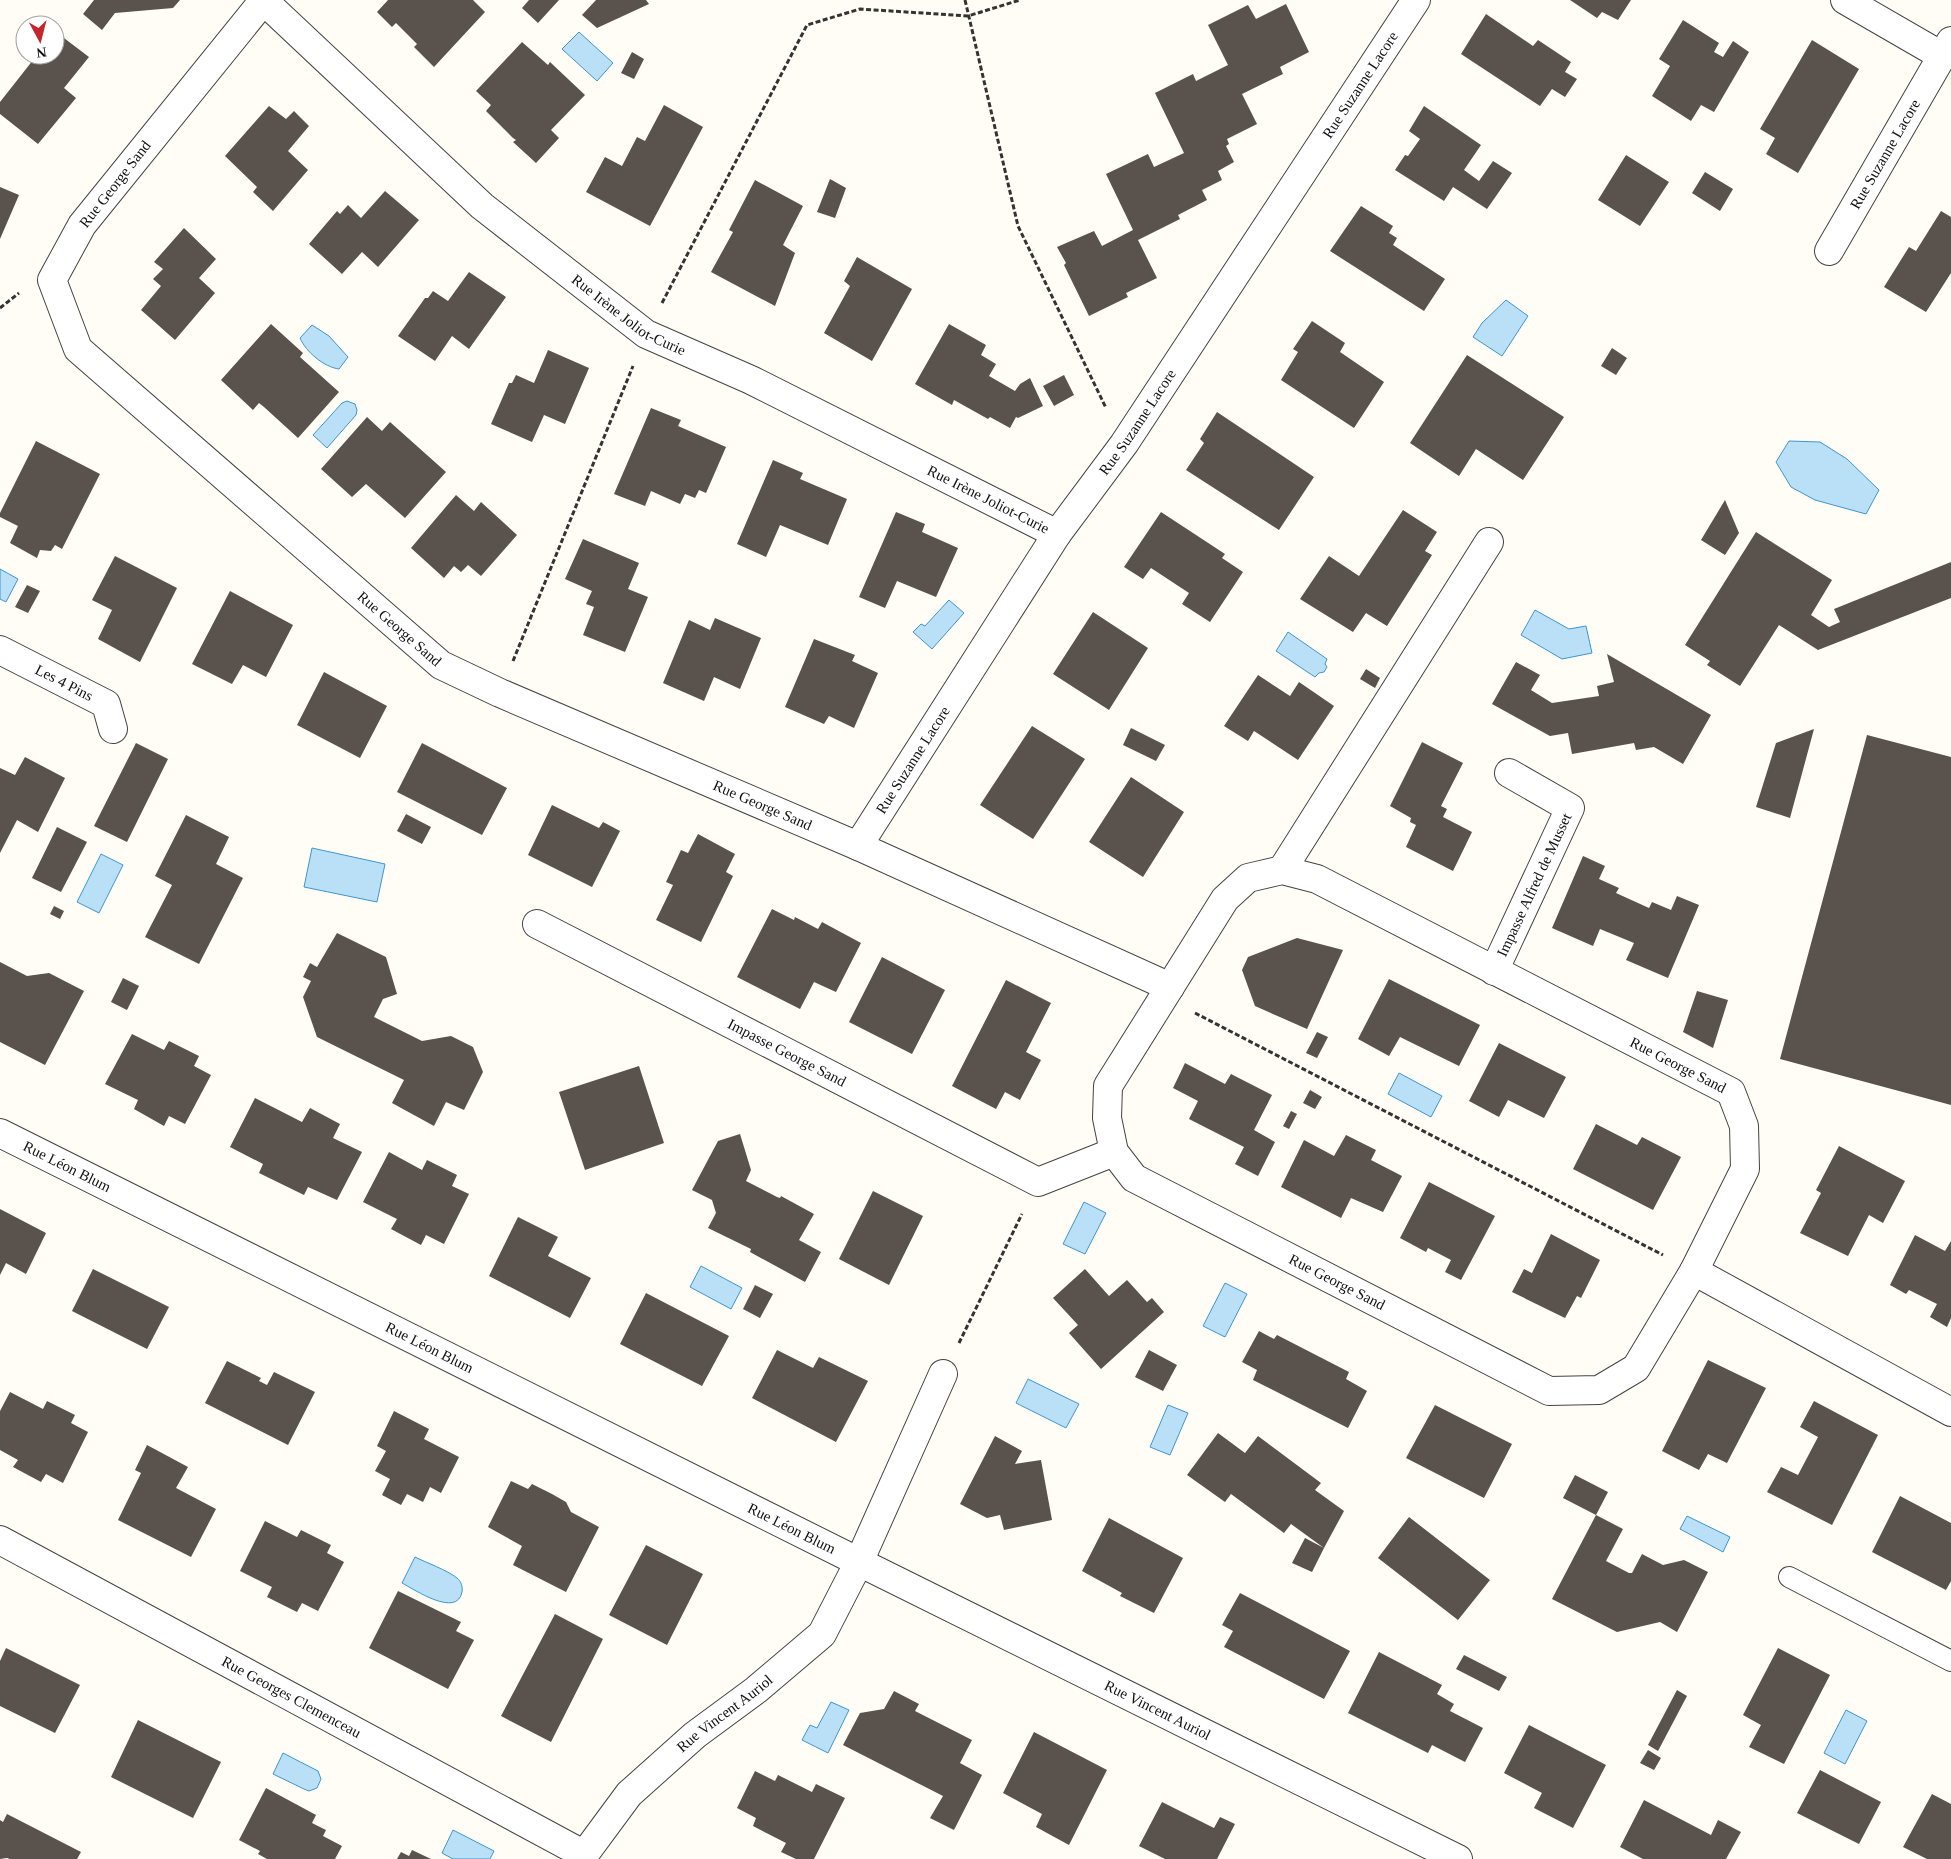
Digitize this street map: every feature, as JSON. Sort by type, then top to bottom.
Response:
[{"type":"street","name":"Rue Irène Joliot-Curie","points":[[264,0],[482,206],[646,334],[752,380],[1057,534]]},
{"type":"street","name":"Rue George Sand","points":[[264,0],[82,224],[52,280],[78,349],[442,665],[500,693],[858,846],[1170,987]]},
{"type":"street","name":"Rue Suzanne Lacore","points":[[858,846],[1057,534],[1124,444],[1416,0]]},
{"type":"street","name":"Rue Suzanne Lacore","points":[[1829,251],[1946,48],[1845,0]]},
{"type":"street","points":[[1282,870],[1489,542]]},
{"type":"street","name":"Les 4 Pins","points":[[0,650],[106,704],[113,729]]},
{"type":"street","name":"Impasse Alfred de Musset","points":[[1494,971],[1570,808],[1509,774]]},
{"type":"street","name":"Rue George Sand","points":[[1282,870],[1317,879],[1494,971],[1731,1092],[1744,1126],[1745,1169],[1694,1272],[1636,1368],[1599,1390],[1548,1391],[1134,1178],[1114,1152],[1106,1118],[1108,1086],[1225,899],[1248,878],[1282,870]]},
{"type":"street","name":"Impasse George Sand","points":[[537,924],[1038,1182]]},
{"type":"street","name":"Rue Léon Blum","points":[[0,1133],[859,1562]]},
{"type":"street","points":[[1038,1182],[1114,1152]]},
{"type":"street","points":[[1694,1272],[1951,1412]]},
{"type":"street","name":"Rue Vincent Auriol","points":[[582,1857],[629,1794],[695,1734],[756,1690],[822,1634],[859,1562],[943,1374]]},
{"type":"street","name":"Rue Georges Clemenceau","points":[[0,1540],[582,1857]]},
{"type":"street","name":"Rue Vincent Auriol","points":[[859,1562],[1455,1858]]},
{"type":"lane","points":[[1789,1577],[1951,1661]]},
{"type":"path","points":[[965,0],[1018,226],[1124,444]]},
{"type":"path","points":[[500,693],[646,334],[807,25],[860,9],[968,16],[1020,0]]},
{"type":"path","points":[[1170,987],[1178,1004],[1694,1272]]},
{"type":"path","points":[[943,1374],[1038,1182]]},
{"type":"water","points":[[579,32],[613,63],[597,81],[562,49]]},
{"type":"water","points":[[1506,300],[1528,316],[1502,356],[1473,337],[1482,323]]},
{"type":"water","points":[[312,325],[329,336],[348,357],[339,369],[322,362],[303,343],[300,338]]},
{"type":"water","points":[[347,401],[355,404],[356,415],[327,448],[313,435],[342,403]]},
{"type":"water","points":[[1789,441],[1820,442],[1847,459],[1879,490],[1866,514],[1815,500],[1791,487],[1776,462]]},
{"type":"water","points":[[0,569],[18,579],[6,602],[0,599]]},
{"type":"water","points":[[949,600],[964,613],[932,649],[913,632],[921,624],[925,626]]},
{"type":"water","points":[[1535,610],[1569,629],[1586,626],[1592,653],[1562,659],[1521,635]]},
{"type":"water","points":[[1288,632],[1327,659],[1325,664],[1327,667],[1324,672],[1319,673],[1315,677],[1276,651]]},
{"type":"water","points":[[312,848],[385,864],[377,902],[304,887]]},
{"type":"water","points":[[101,854],[123,865],[99,913],[77,902]]},
{"type":"water","points":[[1399,1073],[1442,1096],[1431,1117],[1388,1094]]},
{"type":"water","points":[[1084,1202],[1106,1213],[1085,1254],[1063,1244]]},
{"type":"water","points":[[701,1266],[742,1288],[731,1309],[690,1287]]},
{"type":"water","points":[[1225,1283],[1247,1294],[1225,1337],[1203,1326]]},
{"type":"water","points":[[1028,1379],[1079,1404],[1066,1428],[1016,1403]]},
{"type":"water","points":[[1168,1405],[1188,1413],[1170,1455],[1150,1447]]},
{"type":"water","points":[[1687,1516],[1730,1537],[1723,1552],[1680,1529]]},
{"type":"water","points":[[415,1557],[448,1572],[458,1579],[462,1590],[459,1599],[452,1603],[435,1600],[402,1583]]},
{"type":"water","points":[[831,1702],[849,1710],[828,1753],[802,1740],[810,1725],[817,1728]]},
{"type":"water","points":[[1846,1710],[1867,1721],[1845,1764],[1824,1753]]},
{"type":"water","points":[[283,1753],[318,1771],[321,1779],[317,1788],[309,1791],[273,1774]]},
{"type":"water","points":[[453,1830],[494,1851],[490,1859],[453,1859],[442,1853]]},
{"type":"building","points":[[94,0],[180,0],[173,8],[115,13],[102,30],[83,14]]},
{"type":"building","points":[[388,0],[473,0],[485,12],[434,67],[414,47],[417,44],[396,23],[392,27],[377,12]]},
{"type":"building","points":[[529,0],[559,0],[538,23],[522,8]]},
{"type":"building","points":[[596,0],[646,0],[649,4],[597,28],[582,15]]},
{"type":"building","points":[[1570,0],[1631,0],[1618,20],[1602,12],[1597,18]]},
{"type":"building","points":[[1286,4],[1309,52],[1280,67],[1283,74],[1242,94],[1257,124],[1227,139],[1229,144],[1226,146],[1234,162],[1218,171],[1222,180],[1202,190],[1207,200],[1178,215],[1180,219],[1138,240],[1157,278],[1126,293],[1128,297],[1089,316],[1057,247],[1094,231],[1102,246],[1133,230],[1106,174],[1148,154],[1154,167],[1184,153],[1155,93],[1193,74],[1196,81],[1228,65],[1208,25],[1248,5],[1256,19]]},
{"type":"building","points":[[1486,14],[1533,46],[1538,40],[1571,62],[1565,72],[1577,79],[1565,97],[1552,89],[1540,106],[1461,54]]},
{"type":"building","points":[[1683,20],[1719,43],[1714,52],[1723,57],[1733,41],[1749,52],[1714,112],[1701,105],[1691,121],[1652,96],[1670,66],[1659,59]]},
{"type":"building","points":[[65,39],[89,57],[64,88],[76,98],[38,144],[0,114],[0,102],[29,65],[65,65]]},
{"type":"building","points":[[1812,40],[1859,69],[1798,173],[1766,154],[1775,138],[1760,129]]},
{"type":"building","points":[[522,42],[548,65],[550,62],[585,95],[551,130],[559,138],[536,163],[513,142],[516,140],[486,111],[491,105],[476,91]]},
{"type":"building","points":[[632,52],[644,59],[634,79],[621,73]]},
{"type":"building","points":[[664,105],[703,127],[650,226],[586,192],[605,157],[622,166],[637,137],[645,141]]},
{"type":"building","points":[[269,106],[286,119],[294,111],[309,126],[288,151],[308,170],[273,211],[253,192],[257,187],[225,156]]},
{"type":"building","points":[[1424,106],[1481,145],[1464,170],[1479,181],[1493,161],[1512,173],[1487,209],[1453,187],[1444,201],[1395,170],[1405,155],[1408,156],[1420,139],[1409,131]]},
{"type":"building","points":[[1626,155],[1669,182],[1640,226],[1598,200]]},
{"type":"building","points":[[1705,172],[1733,189],[1720,211],[1692,193]]},
{"type":"building","points":[[830,179],[846,188],[835,218],[817,212]]},
{"type":"building","points":[[755,180],[803,206],[783,245],[795,253],[775,306],[711,272],[733,232],[729,230]]},
{"type":"building","points":[[0,187],[19,195],[0,239]]},
{"type":"building","points":[[385,191],[419,220],[378,267],[362,252],[342,274],[309,244],[337,211],[340,214],[348,205],[361,218]]},
{"type":"building","points":[[1361,206],[1393,226],[1389,233],[1397,238],[1393,245],[1445,279],[1424,311],[1330,251]]},
{"type":"building","points":[[1941,211],[1951,217],[1951,273],[1926,312],[1884,287],[1909,247],[1916,251]]},
{"type":"building","points":[[184,228],[216,259],[199,278],[215,293],[175,340],[141,310],[161,286],[153,279],[163,269],[154,262]]},
{"type":"building","points":[[857,257],[912,289],[872,361],[824,333],[850,286],[844,281]]},
{"type":"building","points":[[469,272],[506,297],[469,349],[452,336],[435,361],[398,336],[425,298],[428,298],[433,291],[448,301]]},
{"type":"building","points":[[1312,321],[1345,343],[1340,352],[1384,382],[1354,428],[1281,380],[1298,352],[1293,349]]},
{"type":"building","points":[[271,324],[303,353],[300,357],[339,392],[298,438],[259,403],[253,410],[221,380]]},
{"type":"building","points":[[949,324],[986,345],[981,355],[996,364],[989,376],[1015,391],[1020,384],[1030,378],[1043,406],[1018,418],[1016,417],[1010,428],[990,417],[988,419],[954,400],[952,405],[915,384]]},
{"type":"building","points":[[1612,348],[1627,358],[1616,375],[1601,366]]},
{"type":"building","points":[[548,350],[589,368],[565,424],[544,415],[532,442],[491,424],[509,383],[512,383],[516,375],[534,383]]},
{"type":"building","points":[[1467,355],[1564,417],[1523,480],[1476,449],[1459,476],[1410,443]]},
{"type":"building","points":[[1064,375],[1074,395],[1054,406],[1043,386]]},
{"type":"building","points":[[651,408],[681,420],[678,426],[726,447],[706,493],[699,490],[695,498],[685,494],[680,504],[651,491],[645,506],[614,494]]},
{"type":"building","points":[[1217,412],[1314,477],[1279,530],[1186,470],[1204,443],[1200,439]]},
{"type":"building","points":[[367,417],[382,431],[390,422],[446,472],[405,518],[366,484],[352,497],[321,469]]},
{"type":"building","points":[[36,441],[100,474],[62,549],[55,545],[51,551],[40,550],[37,558],[10,543],[18,526],[0,517],[0,513]]},
{"type":"building","points":[[773,460],[803,473],[800,479],[847,499],[828,545],[780,525],[766,557],[737,544]]},
{"type":"building","points":[[456,495],[474,511],[481,502],[517,535],[481,576],[468,565],[461,572],[454,566],[444,578],[411,548]]},
{"type":"building","points":[[1725,500],[1739,533],[1725,555],[1701,540]]},
{"type":"building","points":[[1403,510],[1437,532],[1425,551],[1432,555],[1387,626],[1366,613],[1353,632],[1300,599],[1329,556],[1359,576]]},
{"type":"building","points":[[896,512],[925,524],[922,532],[958,548],[936,597],[897,581],[885,608],[859,597]]},
{"type":"building","points":[[1161,512],[1225,554],[1222,558],[1243,572],[1210,622],[1182,604],[1189,593],[1151,568],[1143,579],[1124,567]]},
{"type":"building","points":[[1756,532],[1832,580],[1811,615],[1829,627],[1840,622],[1834,609],[1951,562],[1951,598],[1818,650],[1779,625],[1740,686],[1707,665],[1710,661],[1685,645]]},
{"type":"building","points":[[583,539],[639,563],[628,589],[648,597],[625,652],[583,635],[594,607],[586,604],[592,591],[565,579]]},
{"type":"building","points":[[115,556],[177,588],[140,662],[98,639],[112,610],[92,600]]},
{"type":"building","points":[[27,585],[40,591],[28,613],[15,607]]},
{"type":"building","points":[[230,591],[293,625],[266,677],[243,665],[232,684],[192,664]]},
{"type":"building","points":[[1093,612],[1148,648],[1109,710],[1053,674]]},
{"type":"building","points":[[715,618],[761,638],[740,689],[714,677],[704,701],[663,683],[689,620],[710,630]]},
{"type":"building","points":[[814,639],[855,655],[852,661],[878,673],[854,728],[829,716],[824,724],[785,707]]},
{"type":"building","points":[[1607,654],[1711,715],[1683,764],[1654,747],[1636,750],[1634,743],[1572,754],[1568,733],[1550,736],[1492,704],[1516,662],[1540,675],[1531,690],[1552,703],[1599,696],[1597,686],[1614,682]]},
{"type":"building","points":[[1366,669],[1380,678],[1375,688],[1360,679]]},
{"type":"building","points":[[324,672],[387,706],[360,758],[297,725]]},
{"type":"building","points":[[1258,675],[1290,696],[1299,682],[1334,706],[1298,760],[1254,731],[1248,741],[1224,726]]},
{"type":"building","points":[[1032,726],[1085,759],[1033,839],[980,805]]},
{"type":"building","points":[[1131,728],[1165,745],[1156,761],[1123,745]]},
{"type":"building","points":[[1814,729],[1790,818],[1756,807],[1776,743]]},
{"type":"building","points":[[1867,735],[1951,757],[1951,1105],[1780,1059]]},
{"type":"building","points":[[1422,742],[1463,763],[1441,806],[1447,809],[1443,817],[1472,832],[1453,871],[1406,847],[1416,825],[1410,822],[1411,818],[1390,806]]},
{"type":"building","points":[[136,743],[168,759],[127,842],[94,826]]},
{"type":"building","points":[[422,743],[507,788],[482,835],[397,792]]},
{"type":"building","points":[[25,757],[65,778],[38,832],[17,820],[0,853],[0,768],[15,775]]},
{"type":"building","points":[[1131,777],[1184,812],[1143,877],[1089,842]]},
{"type":"building","points":[[552,805],[599,828],[603,822],[620,831],[592,887],[528,855]]},
{"type":"building","points":[[406,814],[431,827],[422,844],[397,831]]},
{"type":"building","points":[[186,815],[229,837],[216,864],[243,878],[199,964],[145,937],[172,885],[155,876]]},
{"type":"building","points":[[57,827],[87,842],[61,892],[32,878]]},
{"type":"building","points":[[698,834],[735,854],[726,872],[733,876],[701,942],[656,920],[673,885],[666,882],[681,850],[688,853]]},
{"type":"building","points":[[1583,856],[1605,866],[1599,879],[1619,888],[1616,893],[1649,908],[1652,902],[1671,910],[1677,896],[1699,905],[1668,978],[1626,960],[1634,943],[1600,929],[1593,946],[1552,928]]},
{"type":"building","points":[[54,906],[64,911],[60,919],[50,914]]},
{"type":"building","points":[[772,909],[794,920],[795,917],[818,929],[822,922],[861,943],[836,992],[814,982],[800,1009],[737,977]]},
{"type":"building","points":[[337,933],[386,957],[397,994],[383,999],[374,1017],[422,1041],[451,1036],[473,1047],[483,1072],[464,1110],[446,1102],[434,1126],[392,1103],[404,1080],[317,1037],[303,997],[311,981],[303,977],[310,963],[317,967]]},
{"type":"building","points":[[1297,938],[1343,950],[1307,1029],[1255,1006],[1242,970],[1248,957]]},
{"type":"building","points":[[882,957],[945,990],[912,1054],[849,1022]]},
{"type":"building","points":[[0,962],[27,976],[49,973],[84,991],[45,1065],[0,1042]]},
{"type":"building","points":[[123,978],[139,986],[127,1010],[111,1002]]},
{"type":"building","points":[[1389,979],[1480,1025],[1459,1066],[1400,1037],[1389,1056],[1358,1039]]},
{"type":"building","points":[[1006,980],[1051,1003],[1026,1052],[1041,1060],[1020,1100],[1005,1092],[996,1109],[952,1086]]},
{"type":"building","points":[[1697,991],[1728,1000],[1713,1048],[1683,1032]]},
{"type":"building","points":[[1317,1032],[1328,1037],[1317,1058],[1306,1053]]},
{"type":"building","points":[[132,1034],[164,1050],[169,1041],[199,1056],[194,1066],[211,1075],[185,1124],[169,1116],[164,1126],[134,1109],[138,1100],[105,1084]]},
{"type":"building","points":[[1499,1043],[1566,1077],[1544,1118],[1508,1100],[1499,1117],[1469,1101]]},
{"type":"building","points":[[1185,1063],[1225,1084],[1231,1074],[1272,1095],[1254,1130],[1275,1142],[1258,1176],[1235,1164],[1244,1147],[1189,1119],[1198,1101],[1173,1088]]},
{"type":"building","points":[[639,1066],[664,1143],[585,1170],[559,1092]]},
{"type":"building","points":[[1310,1090],[1322,1097],[1315,1109],[1303,1103]]},
{"type":"building","points":[[255,1098],[302,1122],[310,1108],[340,1124],[333,1138],[362,1152],[337,1200],[308,1187],[304,1195],[259,1173],[263,1164],[230,1147]]},
{"type":"building","points":[[1291,1111],[1297,1114],[1289,1129],[1283,1126]]},
{"type":"building","points":[[1596,1124],[1637,1145],[1642,1137],[1681,1157],[1653,1210],[1573,1169]]},
{"type":"building","points":[[740,1134],[751,1170],[746,1181],[777,1197],[780,1198],[781,1196],[814,1214],[799,1240],[821,1252],[805,1282],[750,1252],[751,1249],[708,1228],[716,1213],[712,1200],[692,1190],[718,1141]]},
{"type":"building","points":[[1346,1135],[1376,1150],[1371,1160],[1402,1176],[1383,1212],[1351,1198],[1341,1218],[1281,1187],[1304,1140],[1334,1156]]},
{"type":"building","points":[[1839,1146],[1905,1181],[1883,1223],[1869,1215],[1848,1256],[1800,1233],[1821,1193],[1816,1190]]},
{"type":"building","points":[[389,1152],[422,1170],[427,1160],[457,1175],[452,1186],[469,1194],[444,1244],[426,1235],[421,1245],[391,1229],[397,1219],[363,1202]]},
{"type":"building","points":[[1429,1182],[1495,1216],[1461,1280],[1445,1272],[1451,1260],[1428,1248],[1426,1252],[1400,1238]]},
{"type":"building","points":[[873,1191],[923,1216],[889,1285],[839,1259]]},
{"type":"building","points":[[0,1209],[46,1233],[26,1274],[6,1263],[0,1275]]},
{"type":"building","points":[[518,1217],[558,1237],[548,1256],[591,1278],[570,1318],[489,1276]]},
{"type":"building","points":[[1551,1234],[1600,1260],[1581,1298],[1577,1296],[1565,1318],[1512,1292],[1524,1269],[1532,1273]]},
{"type":"building","points":[[1915,1235],[1945,1251],[1951,1241],[1951,1318],[1947,1327],[1930,1317],[1937,1304],[1909,1290],[1906,1294],[1890,1285]]},
{"type":"building","points":[[93,1269],[169,1307],[147,1349],[72,1311]]},
{"type":"building","points":[[1085,1269],[1109,1296],[1127,1280],[1147,1302],[1152,1298],[1164,1312],[1101,1369],[1069,1333],[1078,1325],[1053,1298]]},
{"type":"building","points":[[755,1285],[773,1294],[760,1318],[743,1309]]},
{"type":"building","points":[[646,1293],[729,1336],[702,1386],[620,1344]]},
{"type":"building","points":[[1259,1331],[1274,1339],[1277,1335],[1349,1372],[1346,1379],[1367,1391],[1348,1428],[1253,1380],[1257,1370],[1242,1362]]},
{"type":"building","points":[[777,1350],[813,1368],[819,1357],[868,1381],[836,1442],[752,1398]]},
{"type":"building","points":[[1149,1350],[1177,1365],[1163,1391],[1135,1377]]},
{"type":"building","points":[[1708,1360],[1766,1388],[1727,1463],[1708,1454],[1699,1470],[1662,1451]]},
{"type":"building","points":[[227,1361],[261,1378],[259,1381],[267,1385],[274,1372],[315,1392],[288,1445],[205,1403]]},
{"type":"building","points":[[10,1392],[43,1409],[47,1401],[75,1415],[71,1423],[88,1432],[63,1483],[46,1474],[41,1482],[13,1467],[18,1460],[0,1450],[0,1411]]},
{"type":"building","points":[[1814,1401],[1878,1435],[1832,1525],[1767,1492],[1781,1467],[1798,1475],[1818,1437],[1800,1427]]},
{"type":"building","points":[[1435,1405],[1512,1444],[1484,1498],[1406,1458]]},
{"type":"building","points":[[394,1411],[429,1429],[424,1439],[459,1457],[441,1493],[430,1487],[423,1502],[407,1494],[401,1505],[382,1495],[390,1479],[375,1471],[386,1451],[377,1446]]},
{"type":"building","points":[[1218,1433],[1245,1453],[1258,1436],[1321,1483],[1315,1490],[1344,1511],[1324,1548],[1291,1524],[1284,1533],[1231,1494],[1225,1502],[1187,1475]]},
{"type":"building","points":[[995,1436],[1022,1451],[1015,1464],[1041,1460],[1052,1520],[1004,1530],[1000,1515],[987,1518],[960,1504]]},
{"type":"building","points":[[147,1445],[188,1467],[176,1488],[216,1509],[191,1557],[118,1520],[141,1473],[135,1470]]},
{"type":"building","points":[[1575,1475],[1608,1492],[1596,1515],[1563,1498]]},
{"type":"building","points":[[511,1481],[528,1489],[532,1484],[552,1494],[566,1502],[571,1512],[599,1527],[566,1592],[513,1565],[522,1546],[488,1527]]},
{"type":"building","points":[[1900,1496],[1951,1523],[1951,1581],[1946,1590],[1872,1552]]},
{"type":"building","points":[[1596,1515],[1623,1529],[1606,1561],[1629,1573],[1632,1573],[1642,1554],[1663,1565],[1684,1560],[1708,1572],[1677,1632],[1660,1622],[1617,1632],[1552,1599]]},
{"type":"building","points":[[1409,1517],[1490,1580],[1458,1620],[1378,1558]]},
{"type":"building","points":[[1109,1518],[1183,1558],[1154,1613],[1120,1596],[1122,1593],[1082,1571]]},
{"type":"building","points":[[265,1521],[297,1537],[301,1530],[331,1545],[327,1553],[344,1562],[318,1611],[302,1603],[297,1612],[267,1597],[272,1587],[240,1571]]},
{"type":"building","points":[[1305,1538],[1324,1548],[1312,1572],[1292,1563]]},
{"type":"building","points":[[646,1545],[703,1574],[667,1645],[609,1615]]},
{"type":"building","points":[[398,1591],[461,1622],[456,1631],[474,1640],[448,1689],[369,1648]]},
{"type":"building","points":[[1240,1593],[1350,1651],[1324,1699],[1224,1647],[1233,1631],[1222,1625]]},
{"type":"building","points":[[555,1614],[603,1639],[551,1742],[501,1716]]},
{"type":"building","points":[[6,1648],[80,1685],[55,1733],[0,1706],[0,1661]]},
{"type":"building","points":[[1778,1648],[1830,1675],[1784,1764],[1749,1747],[1761,1725],[1743,1715]]},
{"type":"building","points":[[1379,1652],[1442,1685],[1437,1694],[1454,1704],[1450,1711],[1483,1728],[1465,1762],[1432,1745],[1428,1753],[1348,1713]]},
{"type":"building","points":[[1464,1655],[1507,1677],[1499,1691],[1456,1669]]},
{"type":"building","points":[[1677,1690],[1687,1696],[1658,1751],[1648,1745]]},
{"type":"building","points":[[894,1691],[919,1704],[915,1711],[972,1740],[960,1763],[982,1775],[954,1830],[930,1818],[943,1796],[843,1745],[860,1713],[884,1709]]},
{"type":"building","points":[[138,1720],[221,1762],[193,1818],[111,1777]]},
{"type":"building","points":[[1529,1725],[1606,1765],[1573,1828],[1534,1808],[1542,1793],[1504,1773]]},
{"type":"building","points":[[1034,1732],[1107,1770],[1069,1845],[1036,1827],[1042,1814],[1003,1793]]},
{"type":"building","points":[[1648,1750],[1661,1758],[1654,1770],[1640,1763]]},
{"type":"building","points":[[1820,1770],[1881,1802],[1859,1844],[1797,1813]]},
{"type":"building","points":[[755,1771],[775,1781],[778,1775],[812,1792],[816,1784],[845,1798],[814,1859],[796,1859],[781,1852],[786,1843],[753,1826],[756,1818],[737,1808]]},
{"type":"building","points":[[266,1788],[316,1815],[312,1823],[326,1830],[323,1836],[342,1846],[335,1859],[267,1859],[258,1854],[260,1851],[239,1840]]},
{"type":"building","points":[[1932,1794],[1951,1804],[1951,1859],[1927,1859],[1903,1847]]},
{"type":"building","points":[[1644,1800],[1711,1835],[1718,1820],[1741,1832],[1726,1859],[1643,1859],[1620,1847]]},
{"type":"building","points":[[1162,1802],[1214,1828],[1220,1817],[1235,1824],[1217,1859],[1165,1859],[1139,1846]]},
{"type":"building","points":[[7,1814],[81,1852],[77,1859],[0,1859],[0,1820],[3,1822]]},
{"type":"building","points":[[412,1850],[431,1859],[397,1859],[401,1852],[409,1856]]}]
